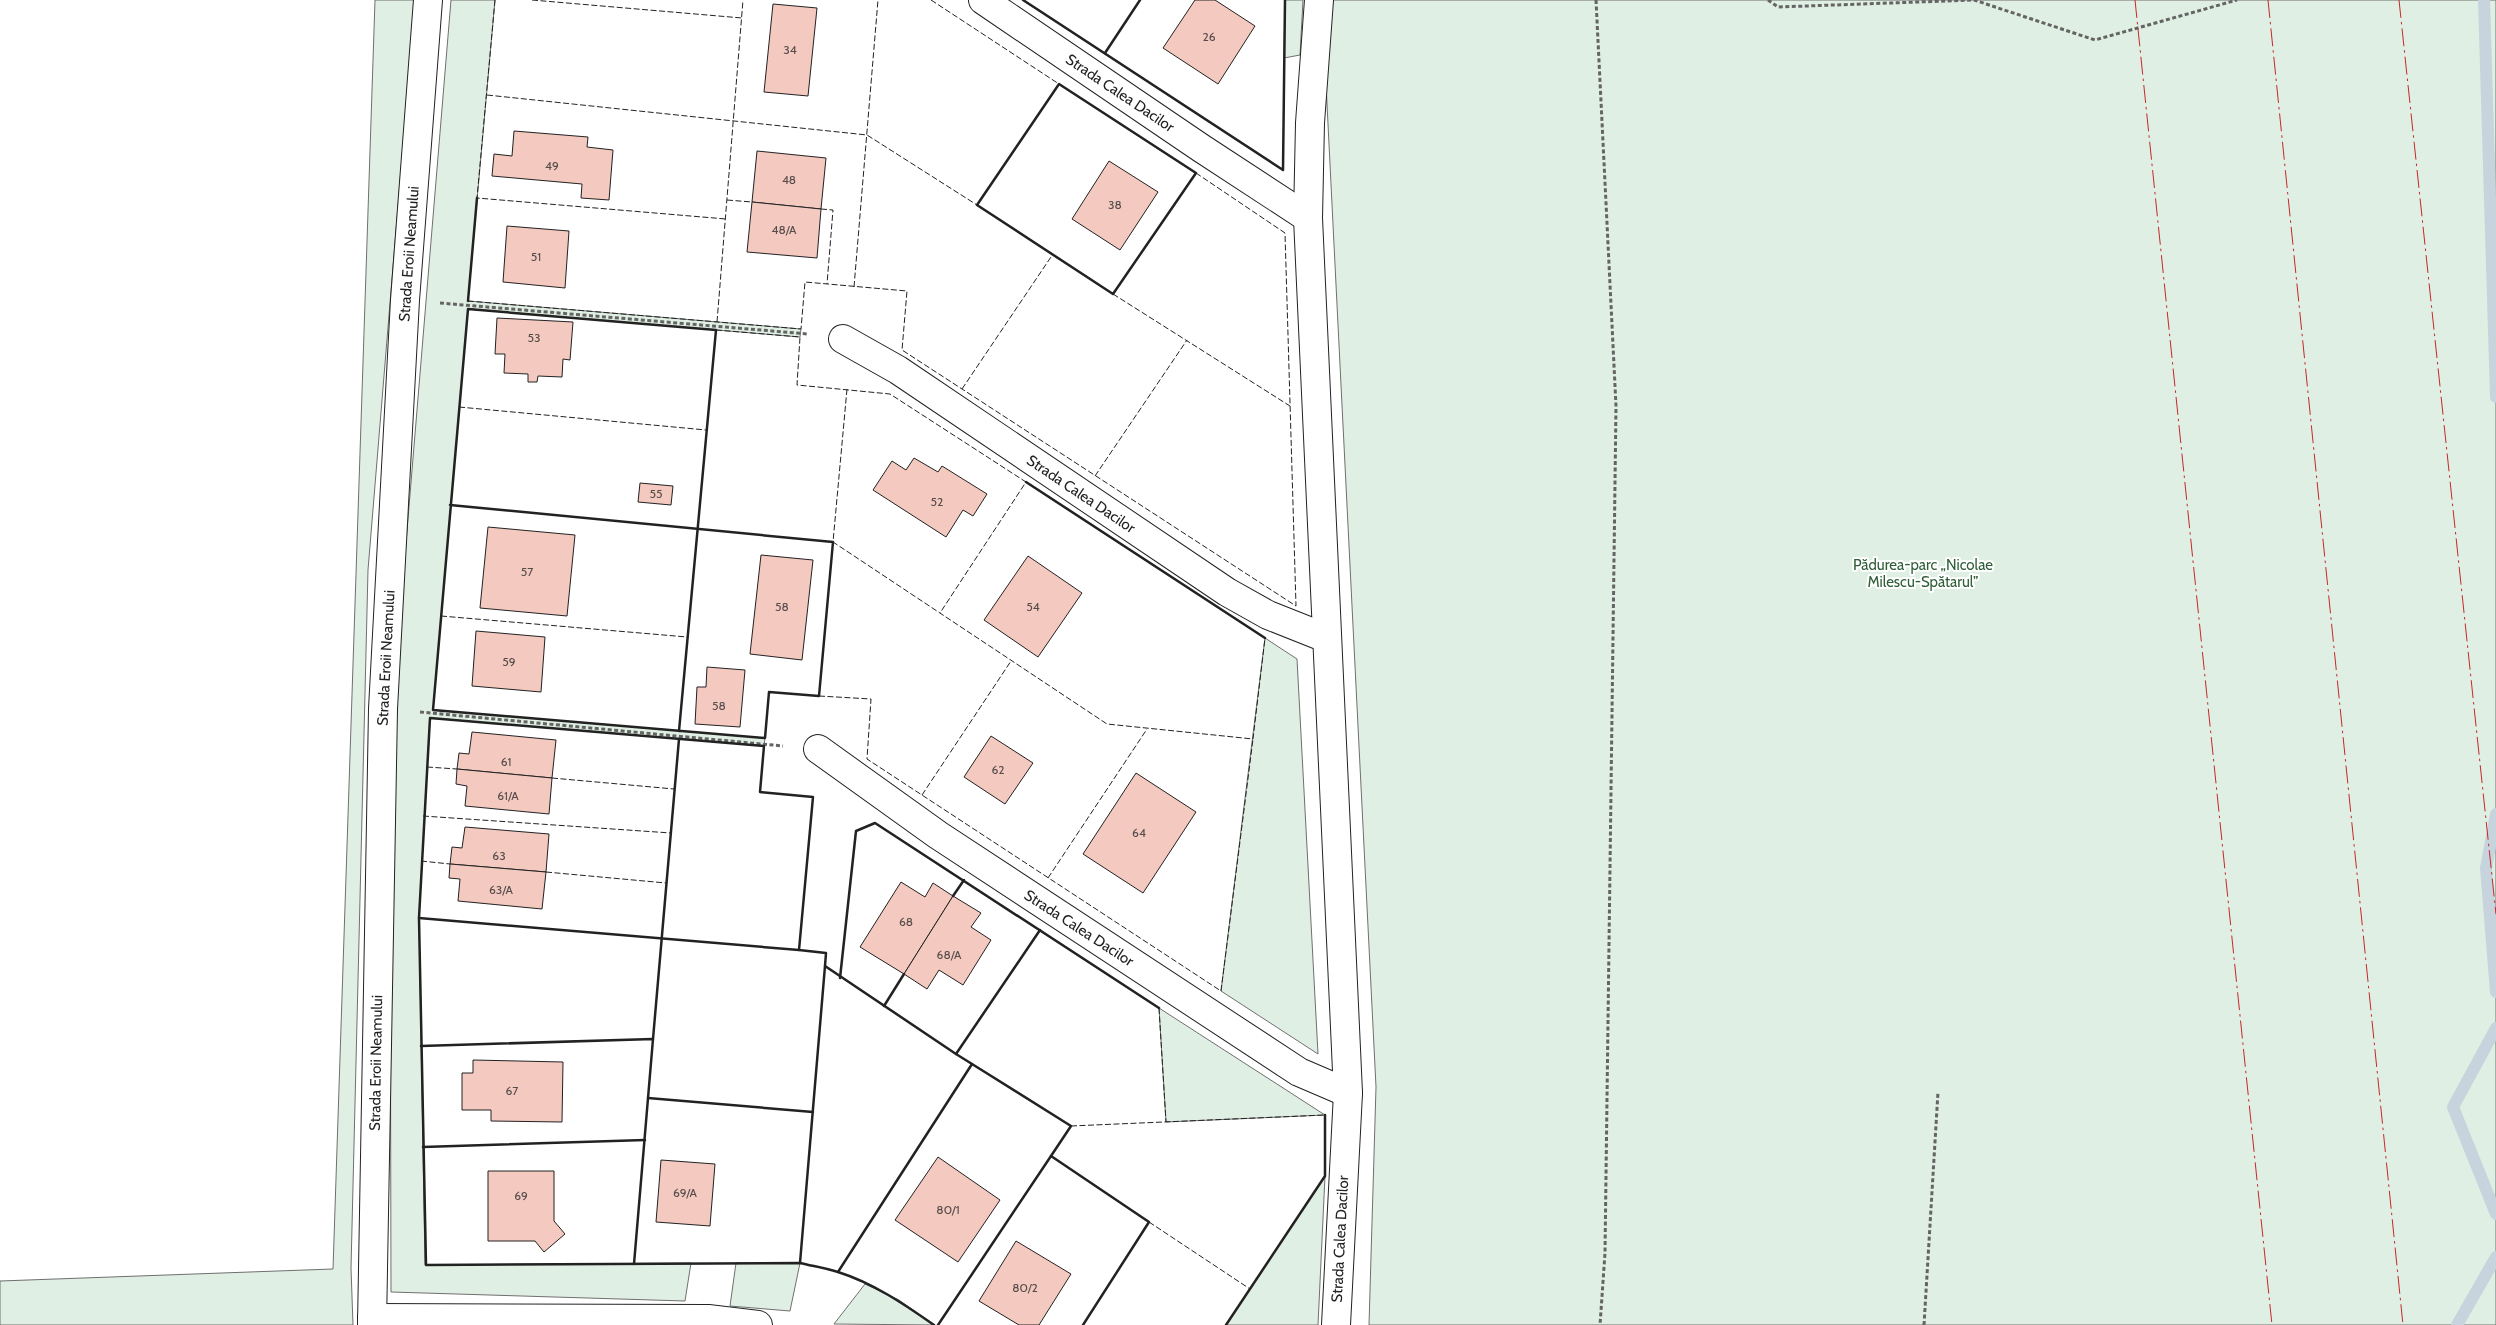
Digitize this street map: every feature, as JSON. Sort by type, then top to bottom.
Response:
[{"type":"street","name":"Strada Eroii Neamului","points":[[428,0],[406,300],[383,709],[372,1322],[708,1318],[758,1325]]},
{"type":"street","name":"Strada Calea Dacilor","points":[[983,0],[1308,218]]},
{"type":"street","name":"Strada Calea Dacilor","points":[[1319,0],[1310,123],[1308,218],[1348,1093],[1336,1325]]},
{"type":"street","name":"Strada Calea Dacilor","points":[[843,339],[898,370],[1228,592],[1268,615],[1326,638]]},
{"type":"street","name":"Strada Calea Dacilor","points":[[818,749],[938,835],[1299,1072],[1348,1093]]},
{"type":"path","points":[[1596,0],[1616,406],[1605,1253],[1600,1325]]},
{"type":"path","points":[[1768,0],[1778,7],[1974,0],[2095,40],[2237,0]]},
{"type":"path","points":[[406,300],[843,339]]},
{"type":"path","points":[[383,709],[818,749]]},
{"type":"path","points":[[1924,1325],[1938,1092]]},
{"type":"green space","points":[[375,0],[415,0],[368,570],[351,1268],[353,1325],[0,1325],[0,1281],[333,1269]]},
{"type":"green space","points":[[451,0],[495,0],[468,301],[801,329],[800,337],[468,309],[433,710],[765,738],[764,746],[430,718],[419,918],[425,1265],[691,1263],[685,1301],[391,1292],[390,822],[403,579]]},
{"type":"green space","points":[[1285,0],[1303,0],[1300,55],[1284,58]]},
{"type":"green space","name":"Pădurea-parc „Nicolae Milescu-Spătarul”","points":[[1332,0],[2496,0],[2496,1325],[1369,1325],[1376,1087],[1326,84]]},
{"type":"green space","points":[[1265,638],[1297,659],[1318,1054],[1221,991]]},
{"type":"green space","points":[[1159,1008],[1325,1115],[1166,1122]]},
{"type":"green space","points":[[1325,1176],[1318,1325],[1226,1325]]},
{"type":"green space","points":[[736,1263],[800,1263],[790,1311],[730,1306]]},
{"type":"green space","points":[[865,1284],[899,1300],[934,1325],[834,1324]]},
{"type":"building","points":[[1195,0],[1215,0],[1255,26],[1218,84],[1163,48]]},
{"type":"building","points":[[773,4],[817,8],[808,96],[764,92]]},
{"type":"building","points":[[514,131],[588,137],[587,147],[613,150],[609,200],[581,198],[582,184],[492,176],[494,154],[512,156]]},
{"type":"building","points":[[757,151],[826,158],[821,209],[752,202]]},
{"type":"building","points":[[1109,161],[1158,192],[1120,250],[1072,219]]},
{"type":"building","points":[[752,202],[821,209],[817,258],[747,252]]},
{"type":"building","points":[[507,226],[569,231],[565,288],[503,282]]},
{"type":"building","points":[[497,318],[573,322],[570,360],[563,359],[562,377],[538,376],[537,382],[528,382],[528,374],[504,373],[505,354],[495,354]]},
{"type":"building","points":[[914,458],[938,472],[942,466],[987,494],[973,516],[963,510],[946,537],[873,490],[892,461],[906,470]]},
{"type":"building","points":[[640,483],[673,486],[671,505],[638,502]]},
{"type":"building","points":[[488,527],[575,535],[567,616],[480,608]]},
{"type":"building","points":[[761,555],[813,560],[802,660],[750,654]]},
{"type":"building","points":[[1028,556],[1082,593],[1038,657],[984,620]]},
{"type":"building","points":[[476,631],[545,637],[541,692],[472,686]]},
{"type":"building","points":[[707,667],[745,670],[740,727],[695,724],[697,687],[706,687]]},
{"type":"building","points":[[472,732],[556,740],[552,778],[457,769],[459,753],[469,754]]},
{"type":"building","points":[[991,736],[1033,763],[1005,804],[964,777]]},
{"type":"building","points":[[457,769],[552,778],[549,814],[465,806],[467,786],[456,784]]},
{"type":"building","points":[[1136,773],[1196,812],[1143,893],[1083,854]]},
{"type":"building","points":[[465,827],[549,834],[546,872],[450,864],[452,847],[462,848]]},
{"type":"building","points":[[450,864],[546,872],[542,909],[458,901],[460,879],[449,878]]},
{"type":"building","points":[[901,882],[925,897],[933,883],[953,896],[904,974],[860,947]]},
{"type":"building","points":[[953,896],[981,913],[971,927],[991,940],[963,985],[939,970],[927,989],[904,974]]},
{"type":"building","points":[[473,1060],[563,1062],[562,1122],[491,1121],[491,1110],[462,1110],[462,1073],[473,1073]]},
{"type":"building","points":[[938,1157],[1000,1200],[958,1262],[895,1220]]},
{"type":"building","points":[[661,1160],[715,1164],[710,1226],[656,1222]]},
{"type":"building","points":[[488,1171],[554,1171],[554,1221],[565,1234],[544,1252],[535,1241],[488,1241]]},
{"type":"building","points":[[1016,1241],[1071,1274],[1039,1325],[1019,1325],[979,1301]]},
{"type":"waterway","points":[[2484,0],[2496,397]]},
{"type":"waterway","points":[[2496,814],[2486,868],[2496,992]]},
{"type":"waterway","points":[[2496,1028],[2453,1107],[2496,1214]]},
{"type":"waterway","points":[[2457,1325],[2496,1257]]},
{"type":"fence","points":[[495,0],[477,198],[726,219]]},
{"type":"fence","points":[[532,0],[742,18]]},
{"type":"fence","points":[[717,322],[743,0]]},
{"type":"fence","points":[[854,287],[878,0]]},
{"type":"fence","points":[[931,0],[1059,84]]},
{"type":"fence","points":[[487,95],[867,135],[977,205]]},
{"type":"fence","points":[[468,301],[801,329],[805,282],[907,291],[902,350],[1296,606],[1285,233],[1196,173]]},
{"type":"fence","points":[[727,200],[752,202]]},
{"type":"fence","points":[[821,209],[833,210],[827,284]]},
{"type":"fence","points":[[962,389],[1053,254]]},
{"type":"fence","points":[[1113,294],[1290,406]]},
{"type":"fence","points":[[716,330],[800,337],[797,385],[890,394],[1026,482],[940,613]]},
{"type":"fence","points":[[1095,476],[1187,340]]},
{"type":"fence","points":[[847,389],[833,542],[1107,724],[1253,739],[1265,638]]},
{"type":"fence","points":[[459,407],[706,430]]},
{"type":"fence","points":[[441,616],[687,637]]},
{"type":"fence","points":[[922,795],[1011,661]]},
{"type":"fence","points":[[819,696],[871,699],[867,759],[1221,991],[1253,739]]},
{"type":"fence","points":[[1048,878],[1147,729]]},
{"type":"fence","points":[[427,767],[457,769]]},
{"type":"fence","points":[[552,778],[674,789]]},
{"type":"fence","points":[[423,816],[671,833]]},
{"type":"fence","points":[[421,861],[450,864]]},
{"type":"fence","points":[[546,872],[666,883]]},
{"type":"fence","points":[[1159,1008],[1166,1122]]},
{"type":"fence","points":[[1071,1126],[1325,1115]]},
{"type":"fence","points":[[1149,1222],[1250,1289]]},
{"type":"wall","points":[[1023,0],[1283,170],[1285,0]]},
{"type":"wall","points":[[1105,53],[1140,0]]},
{"type":"wall","points":[[1059,84],[1196,173],[1113,294],[977,205],[1059,84]]},
{"type":"wall","points":[[468,301],[477,198]]},
{"type":"wall","points":[[450,505],[833,542],[819,696],[769,692],[765,738],[433,710],[468,309],[716,330],[679,731]]},
{"type":"wall","points":[[1026,482],[1265,638]]},
{"type":"wall","points":[[934,1325],[900,1302],[864,1282],[833,1271],[800,1263],[426,1265],[419,918],[430,718],[764,746],[760,792],[813,797],[799,950],[826,953],[825,966],[956,1054],[1040,930]]},
{"type":"wall","points":[[653,1039],[679,739]]},
{"type":"wall","points":[[840,978],[856,831],[875,823],[1159,1008]]},
{"type":"wall","points":[[953,896],[964,880]]},
{"type":"wall","points":[[419,918],[799,950]]},
{"type":"wall","points":[[800,1263],[825,966]]},
{"type":"wall","points":[[884,1006],[904,974]]},
{"type":"wall","points":[[421,1046],[653,1039],[634,1264]]},
{"type":"wall","points":[[956,1054],[972,1064]]},
{"type":"wall","points":[[838,1272],[972,1064],[1071,1126],[1051,1156],[1149,1222],[1083,1325]]},
{"type":"wall","points":[[648,1098],[813,1112]]},
{"type":"wall","points":[[1226,1325],[1325,1176],[1325,1115]]},
{"type":"wall","points":[[423,1147],[645,1140]]},
{"type":"wall","points":[[938,1325],[1051,1156]]},
{"type":"power","points":[[2135,0],[2272,1325]]},
{"type":"power","points":[[2268,0],[2403,1325]]},
{"type":"power","points":[[2399,0],[2496,914]]}]
